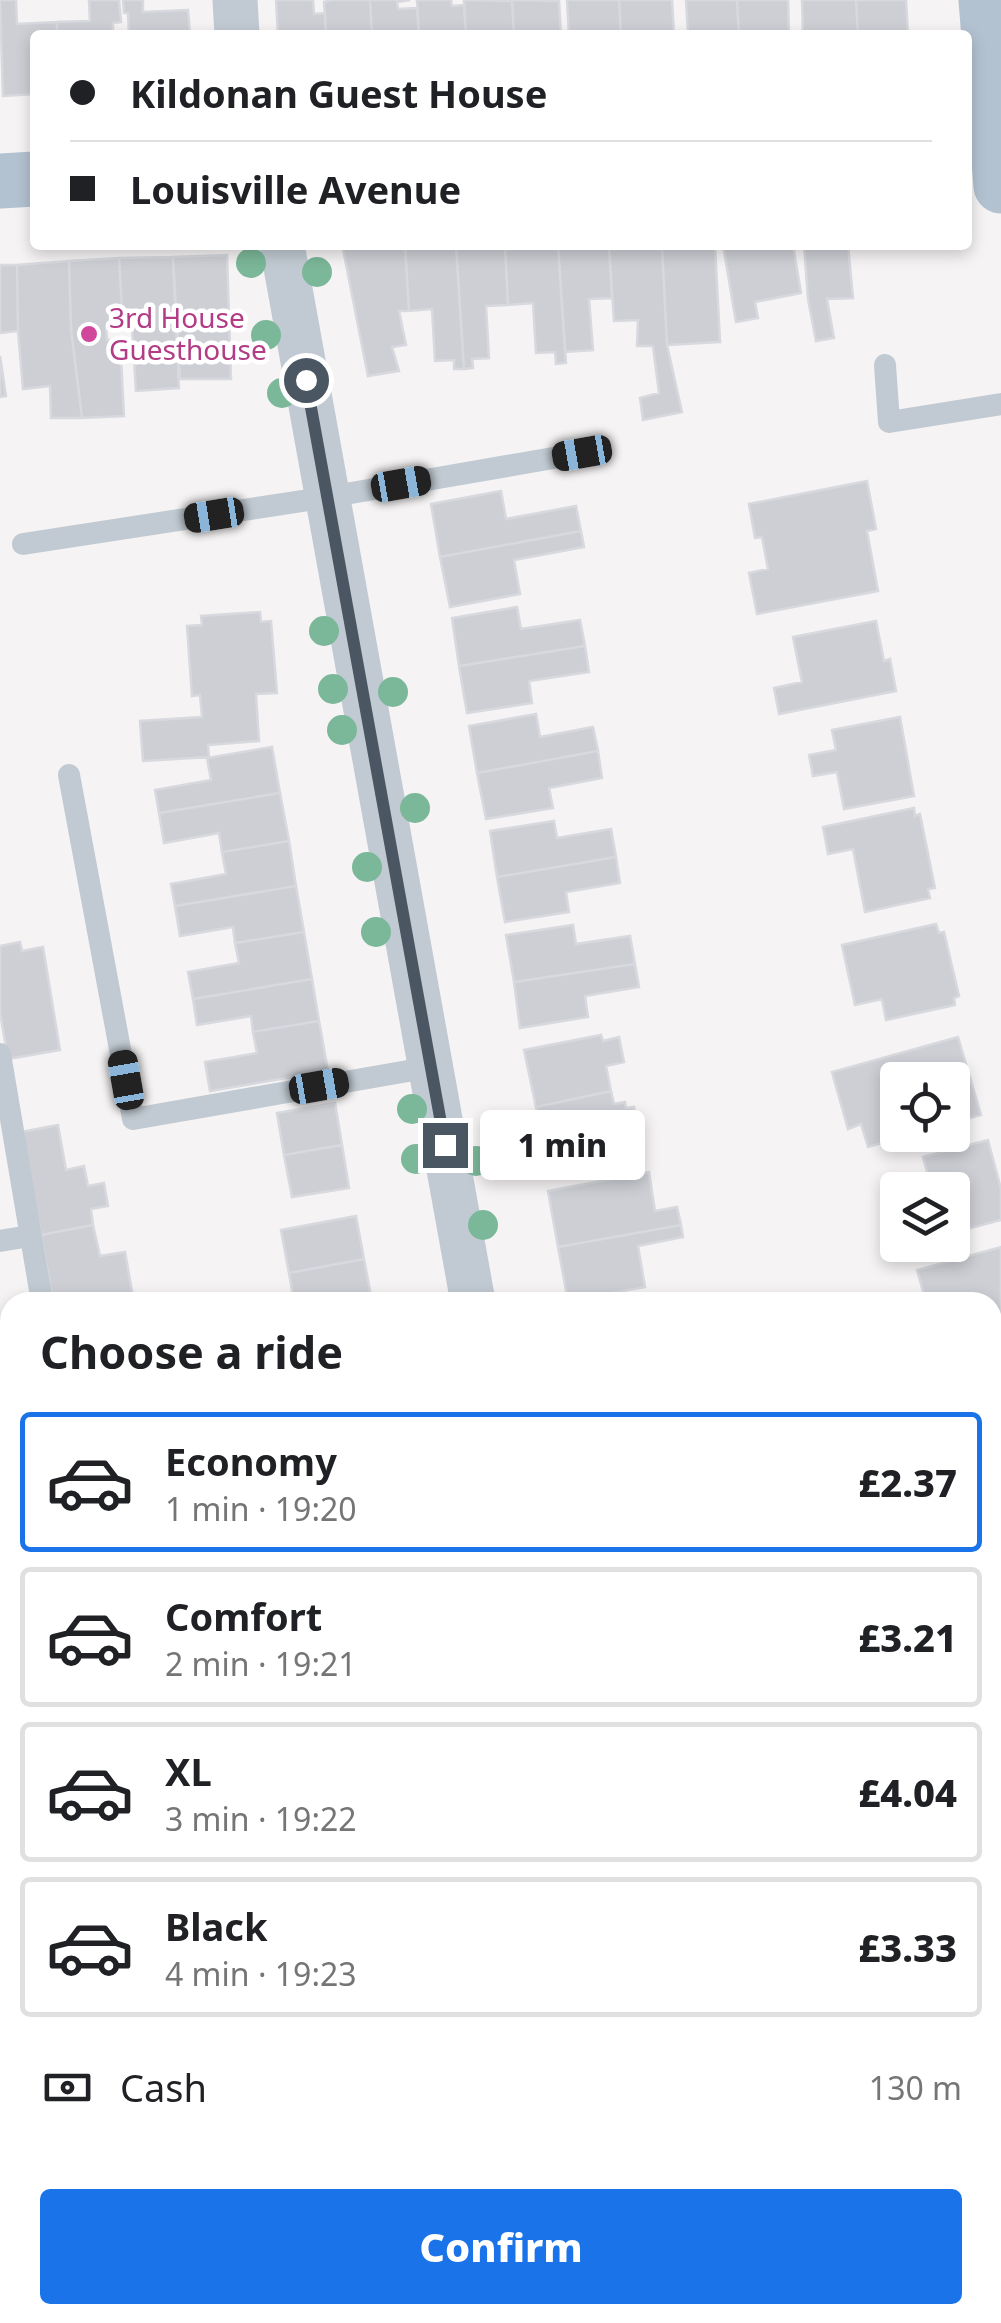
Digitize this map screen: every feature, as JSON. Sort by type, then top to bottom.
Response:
[{"type":"main road","points":[[986,0],[988,124],[1001,186]]},
{"type":"main road","points":[[0,181],[30,179]]},
{"type":"street","points":[[236,0],[237,30]]},
{"type":"street","points":[[283,250],[471,1292]]},
{"type":"lane","points":[[885,365],[889,422],[1001,404]]},
{"type":"lane","points":[[23,544],[582,453]]},
{"type":"lane","points":[[69,775],[134,1118],[430,1067]]},
{"type":"lane","points":[[0,1054],[40,1292]]},
{"type":"lane","points":[[0,1241],[30,1236]]},
{"type":"building","points":[[0,0],[16,0],[17,24],[57,22],[57,30],[30,30],[30,94],[3,96]]},
{"type":"building","points":[[89,0],[119,0],[121,22],[113,23],[113,30],[57,30],[57,22],[90,21]]},
{"type":"building","points":[[123,0],[143,0],[143,12],[188,10],[190,30],[129,30],[128,13],[124,13]]},
{"type":"building","points":[[276,0],[313,0],[314,14],[325,13],[326,30],[278,30]]},
{"type":"building","points":[[370,0],[372,30],[326,30],[324,2]]},
{"type":"building","points":[[370,0],[410,0],[397,2],[398,9],[417,8],[419,30],[372,30]]},
{"type":"building","points":[[417,0],[451,0],[452,6],[464,5],[466,30],[419,30]]},
{"type":"building","points":[[464,0],[512,1],[514,30],[466,30]]},
{"type":"building","points":[[512,0],[559,1],[561,30],[514,30]]},
{"type":"building","points":[[567,0],[619,0],[621,30],[569,30]]},
{"type":"building","points":[[619,0],[672,0],[674,30],[621,30]]},
{"type":"building","points":[[686,0],[737,0],[739,30],[688,30]]},
{"type":"building","points":[[737,0],[788,0],[789,30],[739,30]]},
{"type":"building","points":[[802,0],[856,0],[858,30],[803,30]]},
{"type":"building","points":[[856,0],[906,0],[908,30],[858,30]]},
{"type":"building","points":[[343,250],[405,250],[409,311],[399,311],[406,345],[392,347],[399,371],[368,376]]},
{"type":"building","points":[[405,250],[456,250],[464,369],[454,369],[454,360],[435,361],[432,309],[409,311]]},
{"type":"building","points":[[456,250],[505,250],[508,305],[486,306],[489,358],[472,359],[473,368],[464,369]]},
{"type":"building","points":[[505,250],[558,250],[566,363],[556,364],[555,352],[536,353],[533,303],[508,305]]},
{"type":"building","points":[[558,250],[609,250],[612,298],[589,299],[593,350],[565,352]]},
{"type":"building","points":[[609,250],[662,250],[667,345],[682,412],[643,420],[640,398],[659,393],[653,346],[637,346],[638,320],[614,321]]},
{"type":"building","points":[[662,250],[715,250],[720,342],[667,345]]},
{"type":"building","points":[[724,250],[794,250],[801,293],[755,302],[758,318],[736,322]]},
{"type":"building","points":[[804,250],[848,250],[853,298],[827,299],[834,338],[816,341]]},
{"type":"building","points":[[227,255],[231,379],[180,379],[173,257]]},
{"type":"building","points":[[173,257],[179,388],[136,391],[132,327],[123,327],[119,258]]},
{"type":"building","name":"3rd House Guesthouse","points":[[119,258],[123,327],[106,327],[107,340],[120,340],[124,416],[82,418],[71,329],[69,261]]},
{"type":"building","points":[[69,261],[71,329],[82,418],[51,418],[50,386],[23,389],[17,265]]},
{"type":"building","points":[[0,265],[17,265],[18,331],[0,333]]},
{"type":"building","points":[[0,356],[6,396],[0,397]]},
{"type":"building","points":[[867,481],[876,529],[867,531],[878,591],[757,614],[749,573],[768,569],[762,537],[755,538],[749,504]]},
{"type":"building","points":[[501,491],[506,519],[576,506],[581,531],[440,557],[431,504]]},
{"type":"building","points":[[581,531],[584,547],[514,560],[520,594],[450,607],[440,557]]},
{"type":"building","points":[[517,607],[521,629],[580,620],[585,646],[459,666],[452,618]]},
{"type":"building","points":[[260,612],[261,622],[271,621],[277,693],[256,694],[259,741],[208,745],[209,757],[143,761],[140,721],[202,717],[200,695],[192,696],[187,626],[202,625],[201,616]]},
{"type":"building","points":[[876,621],[884,661],[890,659],[896,691],[779,714],[774,688],[802,682],[793,637]]},
{"type":"building","points":[[585,646],[589,672],[529,681],[532,703],[467,713],[459,666]]},
{"type":"building","points":[[536,714],[540,737],[593,727],[598,751],[477,773],[469,726]]},
{"type":"building","points":[[900,717],[914,796],[844,809],[837,772],[813,776],[809,755],[836,750],[832,730]]},
{"type":"building","points":[[272,747],[280,793],[159,813],[155,790],[211,780],[207,758]]},
{"type":"building","points":[[598,751],[602,778],[549,788],[553,808],[486,819],[477,773]]},
{"type":"building","points":[[280,793],[289,841],[222,852],[219,833],[164,843],[159,813]]},
{"type":"building","points":[[914,808],[915,816],[920,814],[935,888],[928,889],[930,898],[865,912],[853,849],[828,854],[823,827]]},
{"type":"building","points":[[554,821],[557,838],[611,829],[616,857],[497,877],[490,831]]},
{"type":"building","points":[[289,841],[296,886],[175,906],[171,884],[226,874],[222,852]]},
{"type":"building","points":[[616,857],[620,883],[566,892],[569,912],[505,922],[497,877]]},
{"type":"building","points":[[296,886],[304,932],[235,943],[233,927],[180,936],[175,906]]},
{"type":"building","points":[[936,924],[939,933],[944,932],[959,996],[954,998],[955,1005],[886,1020],[882,999],[855,1005],[842,945]]},
{"type":"building","points":[[573,925],[576,944],[630,936],[635,964],[514,982],[506,935]]},
{"type":"building","points":[[304,932],[312,979],[193,999],[188,972],[239,963],[235,943]]},
{"type":"building","points":[[20,942],[22,951],[43,947],[60,1050],[8,1059],[0,1012],[0,946]]},
{"type":"building","points":[[635,964],[639,987],[585,996],[588,1017],[520,1028],[514,982]]},
{"type":"building","points":[[312,979],[319,1021],[253,1032],[251,1016],[197,1025],[193,999]]},
{"type":"building","points":[[319,1021],[328,1071],[210,1091],[205,1062],[257,1053],[253,1032]]},
{"type":"building","points":[[601,1035],[603,1041],[619,1037],[624,1062],[606,1066],[611,1091],[536,1107],[524,1050]]},
{"type":"building","points":[[958,1037],[965,1062],[880,1062],[880,1144],[868,1147],[861,1124],[848,1129],[832,1072]]},
{"type":"building","points":[[970,1078],[981,1115],[970,1118]]},
{"type":"building","points":[[611,1091],[614,1104],[625,1102],[626,1108],[634,1107],[642,1143],[547,1162],[536,1107]]},
{"type":"building","points":[[335,1103],[342,1145],[284,1155],[277,1113]]},
{"type":"building","points":[[58,1125],[66,1170],[84,1166],[88,1186],[104,1183],[108,1206],[91,1209],[93,1225],[41,1235],[21,1132]]},
{"type":"building","points":[[988,1140],[1001,1189],[1001,1220],[970,1228],[970,1172],[927,1172],[923,1157],[970,1152],[970,1145]]},
{"type":"building","points":[[342,1145],[349,1188],[292,1197],[284,1155]]},
{"type":"building","points":[[649,1172],[655,1211],[677,1207],[681,1225],[558,1247],[548,1191]]},
{"type":"building","points":[[356,1216],[364,1259],[289,1273],[281,1230]]},
{"type":"building","points":[[93,1225],[100,1256],[125,1252],[132,1292],[51,1292],[41,1235]]},
{"type":"building","points":[[681,1225],[683,1237],[638,1246],[645,1287],[618,1292],[566,1292],[558,1247]]},
{"type":"building","points":[[1001,1247],[1001,1292],[923,1292],[917,1270],[946,1262],[970,1262],[970,1255]]},
{"type":"building","points":[[364,1259],[370,1292],[292,1292],[289,1273]]},
{"type":"place","name":"3rd House Guesthouse","points":[[89,334]]},
{"type":"route","points":[[306,380],[445,1145]]}]
